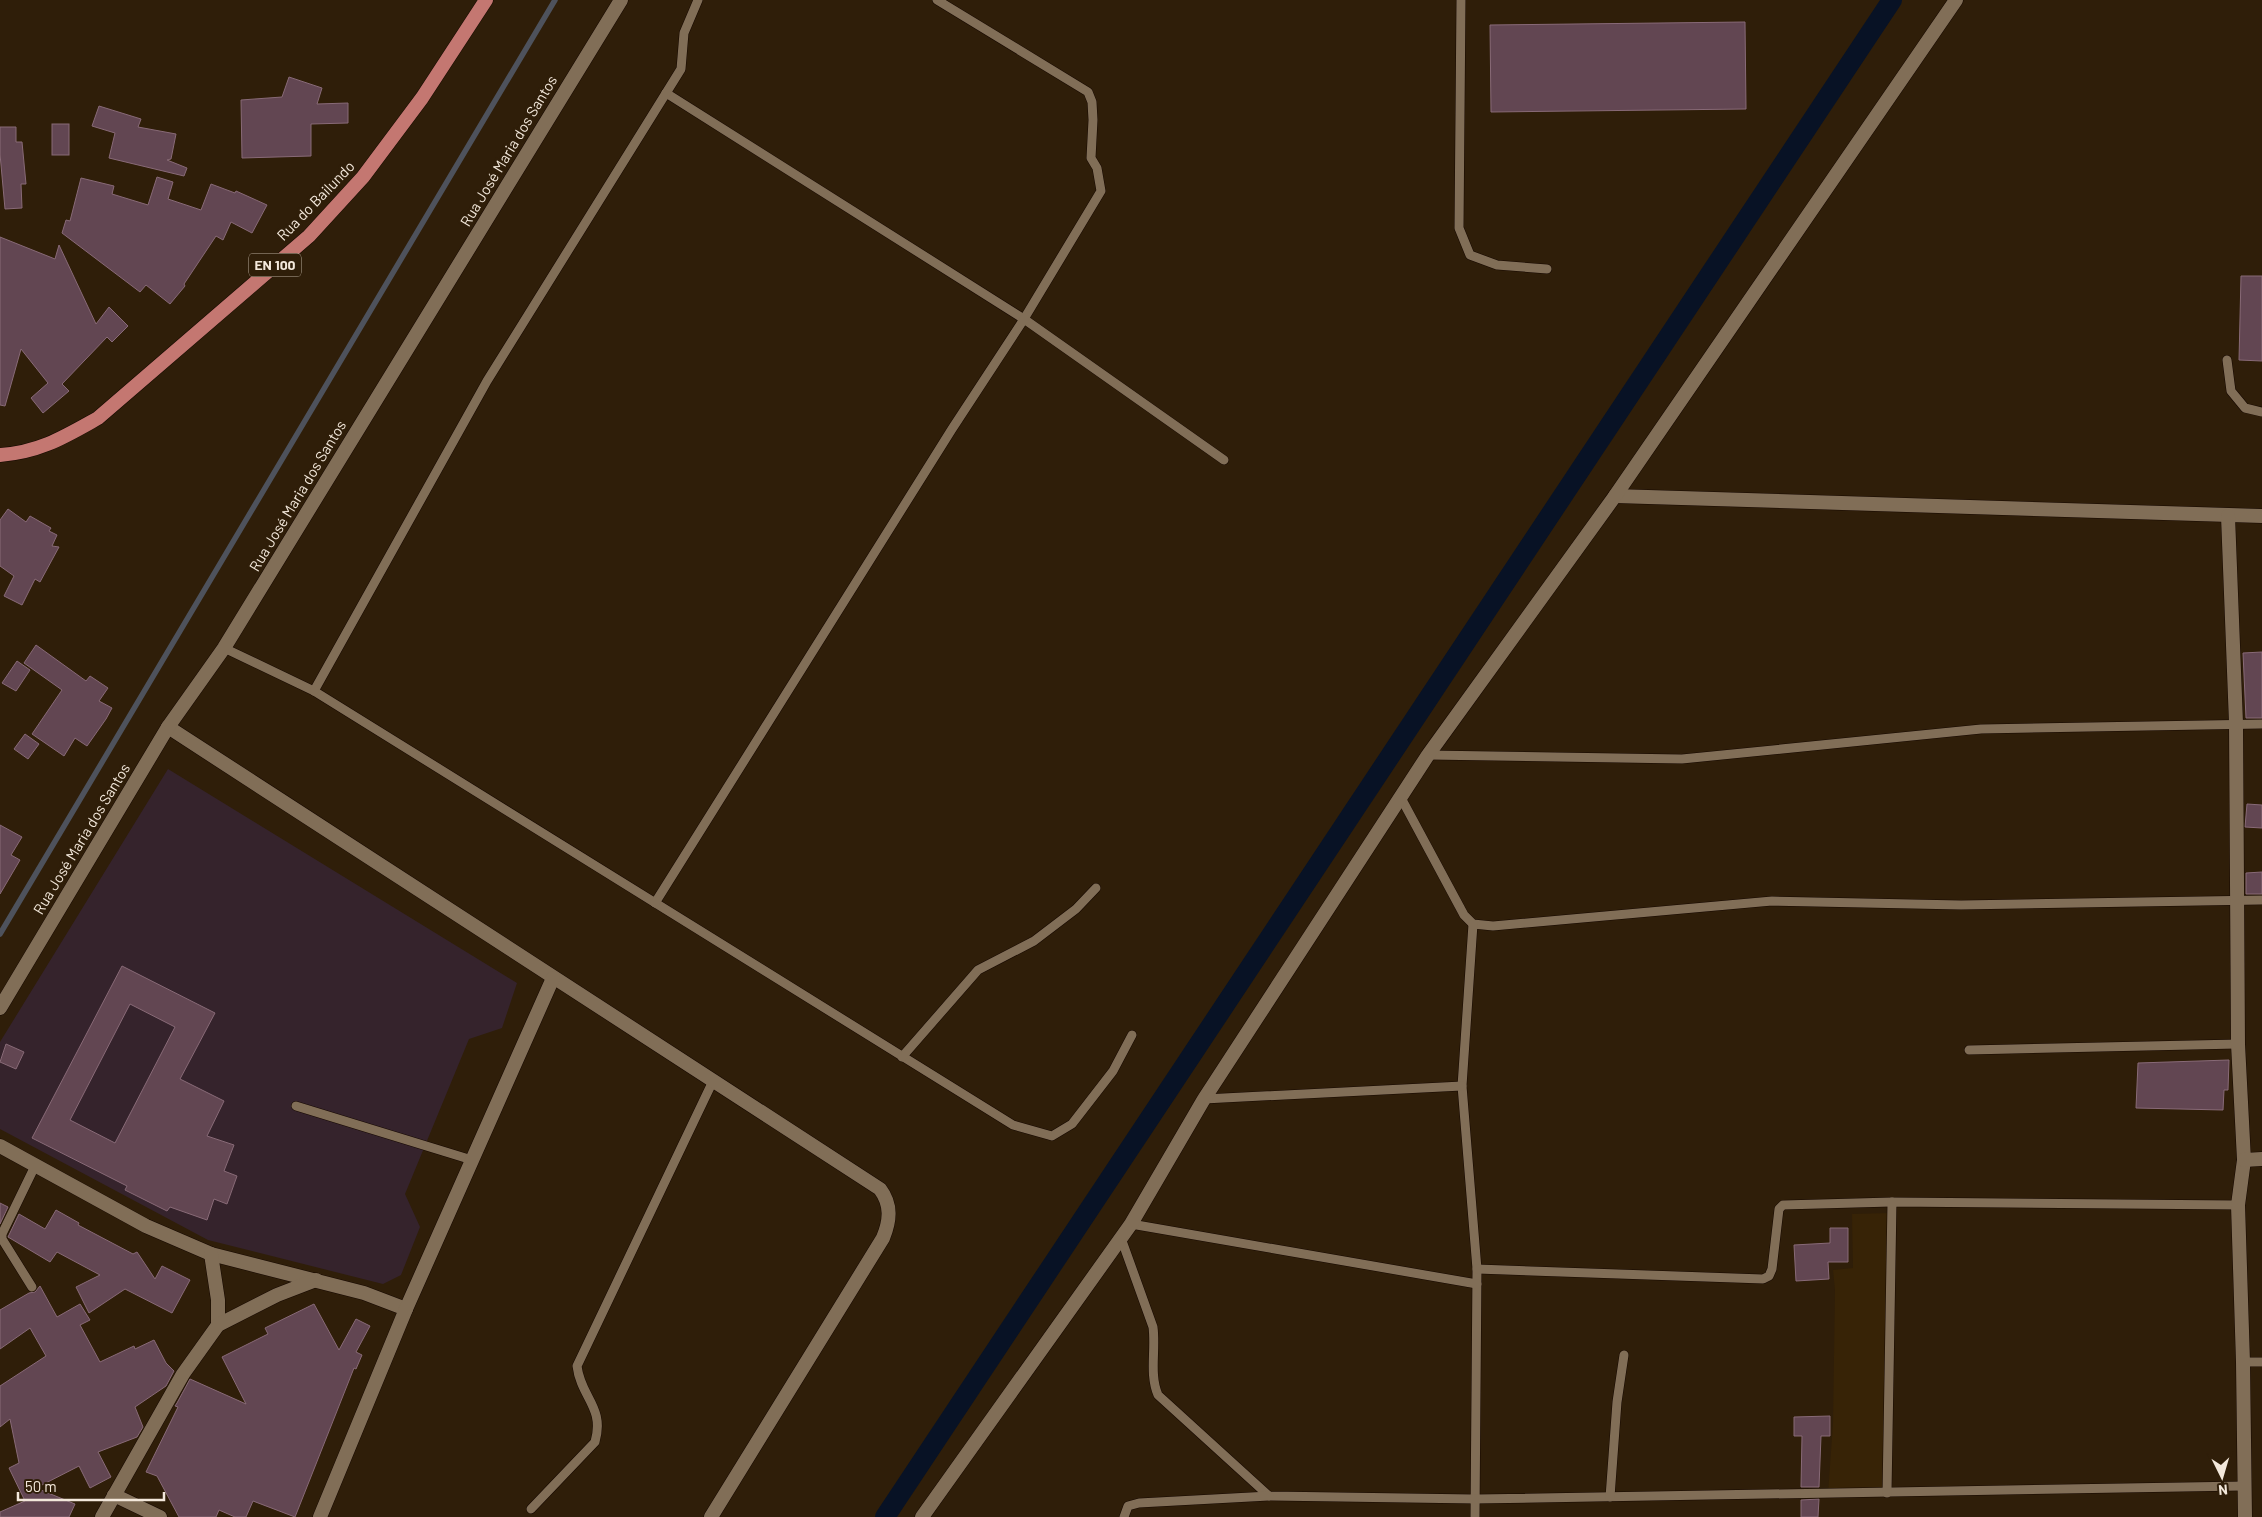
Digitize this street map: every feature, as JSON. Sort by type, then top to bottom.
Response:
[{"type":"main road","name":"Rua do Bailundo","points":[[0,455],[25,453],[63,438],[98,418],[308,236],[364,177],[422,98],[486,0]]},
{"type":"street","name":"Rua José Maria dos Santos","points":[[0,1008],[168,727],[224,648],[621,0]]},
{"type":"street","points":[[922,1517],[1131,1224],[1204,1099],[1400,796],[1615,496],[1956,0]]},
{"type":"street","points":[[1615,496],[2262,516]]},
{"type":"street","points":[[2228,516],[2236,723],[2238,1044],[2244,1160],[2238,1205],[2245,1517]]},
{"type":"street","points":[[168,727],[880,1190],[886,1197],[890,1210],[888,1226],[883,1238],[711,1517]]},
{"type":"street","points":[[320,1517],[406,1309],[552,978]]},
{"type":"street","points":[[0,1146],[146,1226],[211,1254],[364,1293],[406,1309]]},
{"type":"street","points":[[2244,1160],[2262,1159]]},
{"type":"street","points":[[211,1254],[218,1300],[218,1324]]},
{"type":"street","points":[[102,1517],[182,1374],[218,1324],[277,1295],[316,1280]]},
{"type":"street","points":[[114,1495],[160,1517]]},
{"type":"lane","points":[[314,691],[487,381],[681,69],[684,33],[698,0]]},
{"type":"lane","points":[[655,903],[952,429],[1024,319],[1101,190],[1097,168],[1091,158],[1094,120],[1092,102],[1088,92],[937,0]]},
{"type":"lane","points":[[1461,0],[1459,228],[1470,256],[1497,265],[1547,269]]},
{"type":"lane","points":[[666,93],[1024,319],[1224,460]]},
{"type":"lane","points":[[2227,360],[2231,391],[2245,408],[2262,412]]},
{"type":"lane","points":[[224,648],[314,691],[1013,1126],[1052,1136],[1072,1124],[1113,1071],[1132,1035]]},
{"type":"lane","points":[[1428,755],[1682,759],[1981,729],[2262,724]]},
{"type":"lane","points":[[1400,796],[1464,914],[1472,924],[1462,1086],[1477,1269],[1475,1517]]},
{"type":"lane","points":[[902,1057],[978,970],[1034,941],[1076,910],[1096,888]]},
{"type":"lane","points":[[1472,924],[1493,926],[1772,901],[1961,905],[2262,900]]},
{"type":"lane","points":[[1969,1050],[2238,1044]]},
{"type":"lane","points":[[531,1509],[595,1442],[599,1428],[597,1413],[579,1380],[577,1366],[713,1081]]},
{"type":"lane","points":[[1204,1099],[1462,1086]]},
{"type":"lane","points":[[296,1106],[472,1160]]},
{"type":"lane","points":[[32,1287],[2,1239],[2,1234],[36,1166]]},
{"type":"lane","points":[[1477,1269],[1763,1279],[1769,1276],[1772,1269],[1779,1209],[1783,1205],[1892,1202],[2238,1205]]},
{"type":"lane","points":[[1887,1493],[1892,1202]]},
{"type":"lane","points":[[1131,1224],[1477,1284]]},
{"type":"lane","points":[[1121,1238],[1153,1327],[1155,1342],[1153,1384],[1158,1395],[1269,1496]]},
{"type":"lane","points":[[1610,1497],[1617,1402],[1624,1355]]},
{"type":"lane","points":[[2243,1362],[2262,1362]]},
{"type":"lane","points":[[1124,1517],[1128,1506],[1139,1503],[1269,1496],[1475,1499],[2244,1486]]},
{"type":"shaded area","points":[[168,769],[517,983],[502,1028],[469,1039],[405,1194],[420,1227],[401,1275],[383,1284],[208,1240],[0,1129],[0,1042]]},
{"type":"shaded area","points":[[1891,1213],[1887,1493],[1828,1494],[1833,1423],[1835,1290],[1833,1270],[1853,1268],[1852,1214]]},
{"type":"building","points":[[1745,22],[1746,109],[1491,112],[1490,25]]},
{"type":"building","points":[[289,77],[322,88],[317,104],[348,103],[348,123],[311,124],[311,156],[242,158],[241,100],[282,97]]},
{"type":"building","points":[[99,106],[141,119],[138,127],[176,134],[171,159],[167,160],[187,168],[184,176],[109,158],[115,133],[92,126]]},
{"type":"building","points":[[52,124],[69,124],[69,155],[52,155]]},
{"type":"building","points":[[0,127],[16,127],[16,142],[22,142],[26,184],[21,184],[22,208],[5,209],[0,154]]},
{"type":"building","points":[[157,177],[173,182],[168,199],[201,210],[211,184],[235,193],[236,191],[267,205],[252,233],[231,222],[223,240],[216,236],[184,284],[185,286],[170,304],[146,285],[140,292],[62,233],[66,220],[70,221],[81,178],[114,186],[112,194],[148,205]]},
{"type":"building","points":[[0,237],[55,259],[59,245],[96,324],[109,307],[128,326],[112,342],[107,337],[62,384],[69,391],[43,413],[31,398],[48,383],[21,349],[5,406],[0,405]]},
{"type":"building","points":[[2241,276],[2262,276],[2262,361],[2239,360]]},
{"type":"building","points":[[8,509],[26,522],[30,516],[51,528],[49,531],[57,535],[52,546],[59,547],[40,582],[35,579],[22,605],[4,596],[14,576],[0,566],[0,520]]},
{"type":"building","points":[[36,645],[86,681],[90,676],[108,688],[99,701],[112,708],[106,719],[87,746],[75,738],[64,756],[32,734],[62,690],[24,663]]},
{"type":"building","points":[[2262,652],[2262,718],[2246,718],[2243,653]]},
{"type":"building","points":[[17,661],[30,670],[16,691],[2,683]]},
{"type":"building","points":[[25,734],[39,744],[28,759],[14,749]]},
{"type":"building","points":[[2247,804],[2262,805],[2262,828],[2245,827]]},
{"type":"building","points":[[0,825],[22,837],[11,855],[20,860],[0,894]]},
{"type":"building","points":[[2262,872],[2262,894],[2246,894],[2246,873]]},
{"type":"building","points":[[122,966],[215,1013],[180,1079],[224,1101],[207,1136],[234,1145],[224,1171],[237,1176],[227,1204],[214,1199],[207,1220],[170,1207],[167,1211],[125,1190],[127,1186],[32,1138]],"holes":[[[130,1004],[175,1027],[115,1143],[70,1120]]]},
{"type":"building","points":[[6,1044],[24,1052],[16,1069],[0,1062]]},
{"type":"building","points":[[2229,1060],[2228,1090],[2224,1090],[2223,1110],[2136,1108],[2138,1063]]},
{"type":"building","points":[[0,1203],[8,1207],[0,1224]]},
{"type":"building","points":[[56,1210],[79,1223],[78,1225],[133,1254],[137,1252],[155,1279],[162,1266],[190,1280],[172,1313],[125,1289],[89,1313],[76,1287],[100,1275],[57,1252],[50,1262],[8,1237],[19,1214],[45,1229]]},
{"type":"building","points":[[1830,1228],[1848,1228],[1848,1262],[1828,1262],[1829,1279],[1796,1281],[1794,1245],[1830,1243]]},
{"type":"building","points":[[40,1286],[57,1317],[80,1304],[90,1320],[80,1325],[100,1362],[134,1346],[135,1349],[154,1340],[166,1363],[174,1371],[166,1386],[135,1407],[143,1427],[137,1437],[98,1452],[111,1477],[90,1488],[79,1466],[36,1488],[75,1504],[69,1517],[0,1517],[0,1512],[25,1501],[9,1468],[19,1463],[10,1419],[0,1427],[0,1386],[46,1356],[30,1328],[0,1349],[0,1310],[29,1293],[35,1292]]},
{"type":"building","points":[[314,1304],[339,1350],[356,1319],[370,1326],[356,1352],[362,1355],[356,1369],[354,1368],[295,1517],[253,1501],[246,1517],[235,1517],[219,1510],[216,1517],[179,1517],[157,1476],[146,1472],[178,1407],[175,1406],[190,1379],[246,1404],[222,1357],[268,1334],[265,1328]]},
{"type":"building","points":[[1830,1416],[1830,1436],[1821,1436],[1819,1487],[1801,1487],[1802,1436],[1794,1436],[1794,1417]]},
{"type":"building","points":[[1819,1499],[1818,1517],[1801,1517],[1801,1500]]},
{"type":"waterway","points":[[0,934],[555,0]]},
{"type":"waterway","points":[[885,1517],[1892,0]]}]
